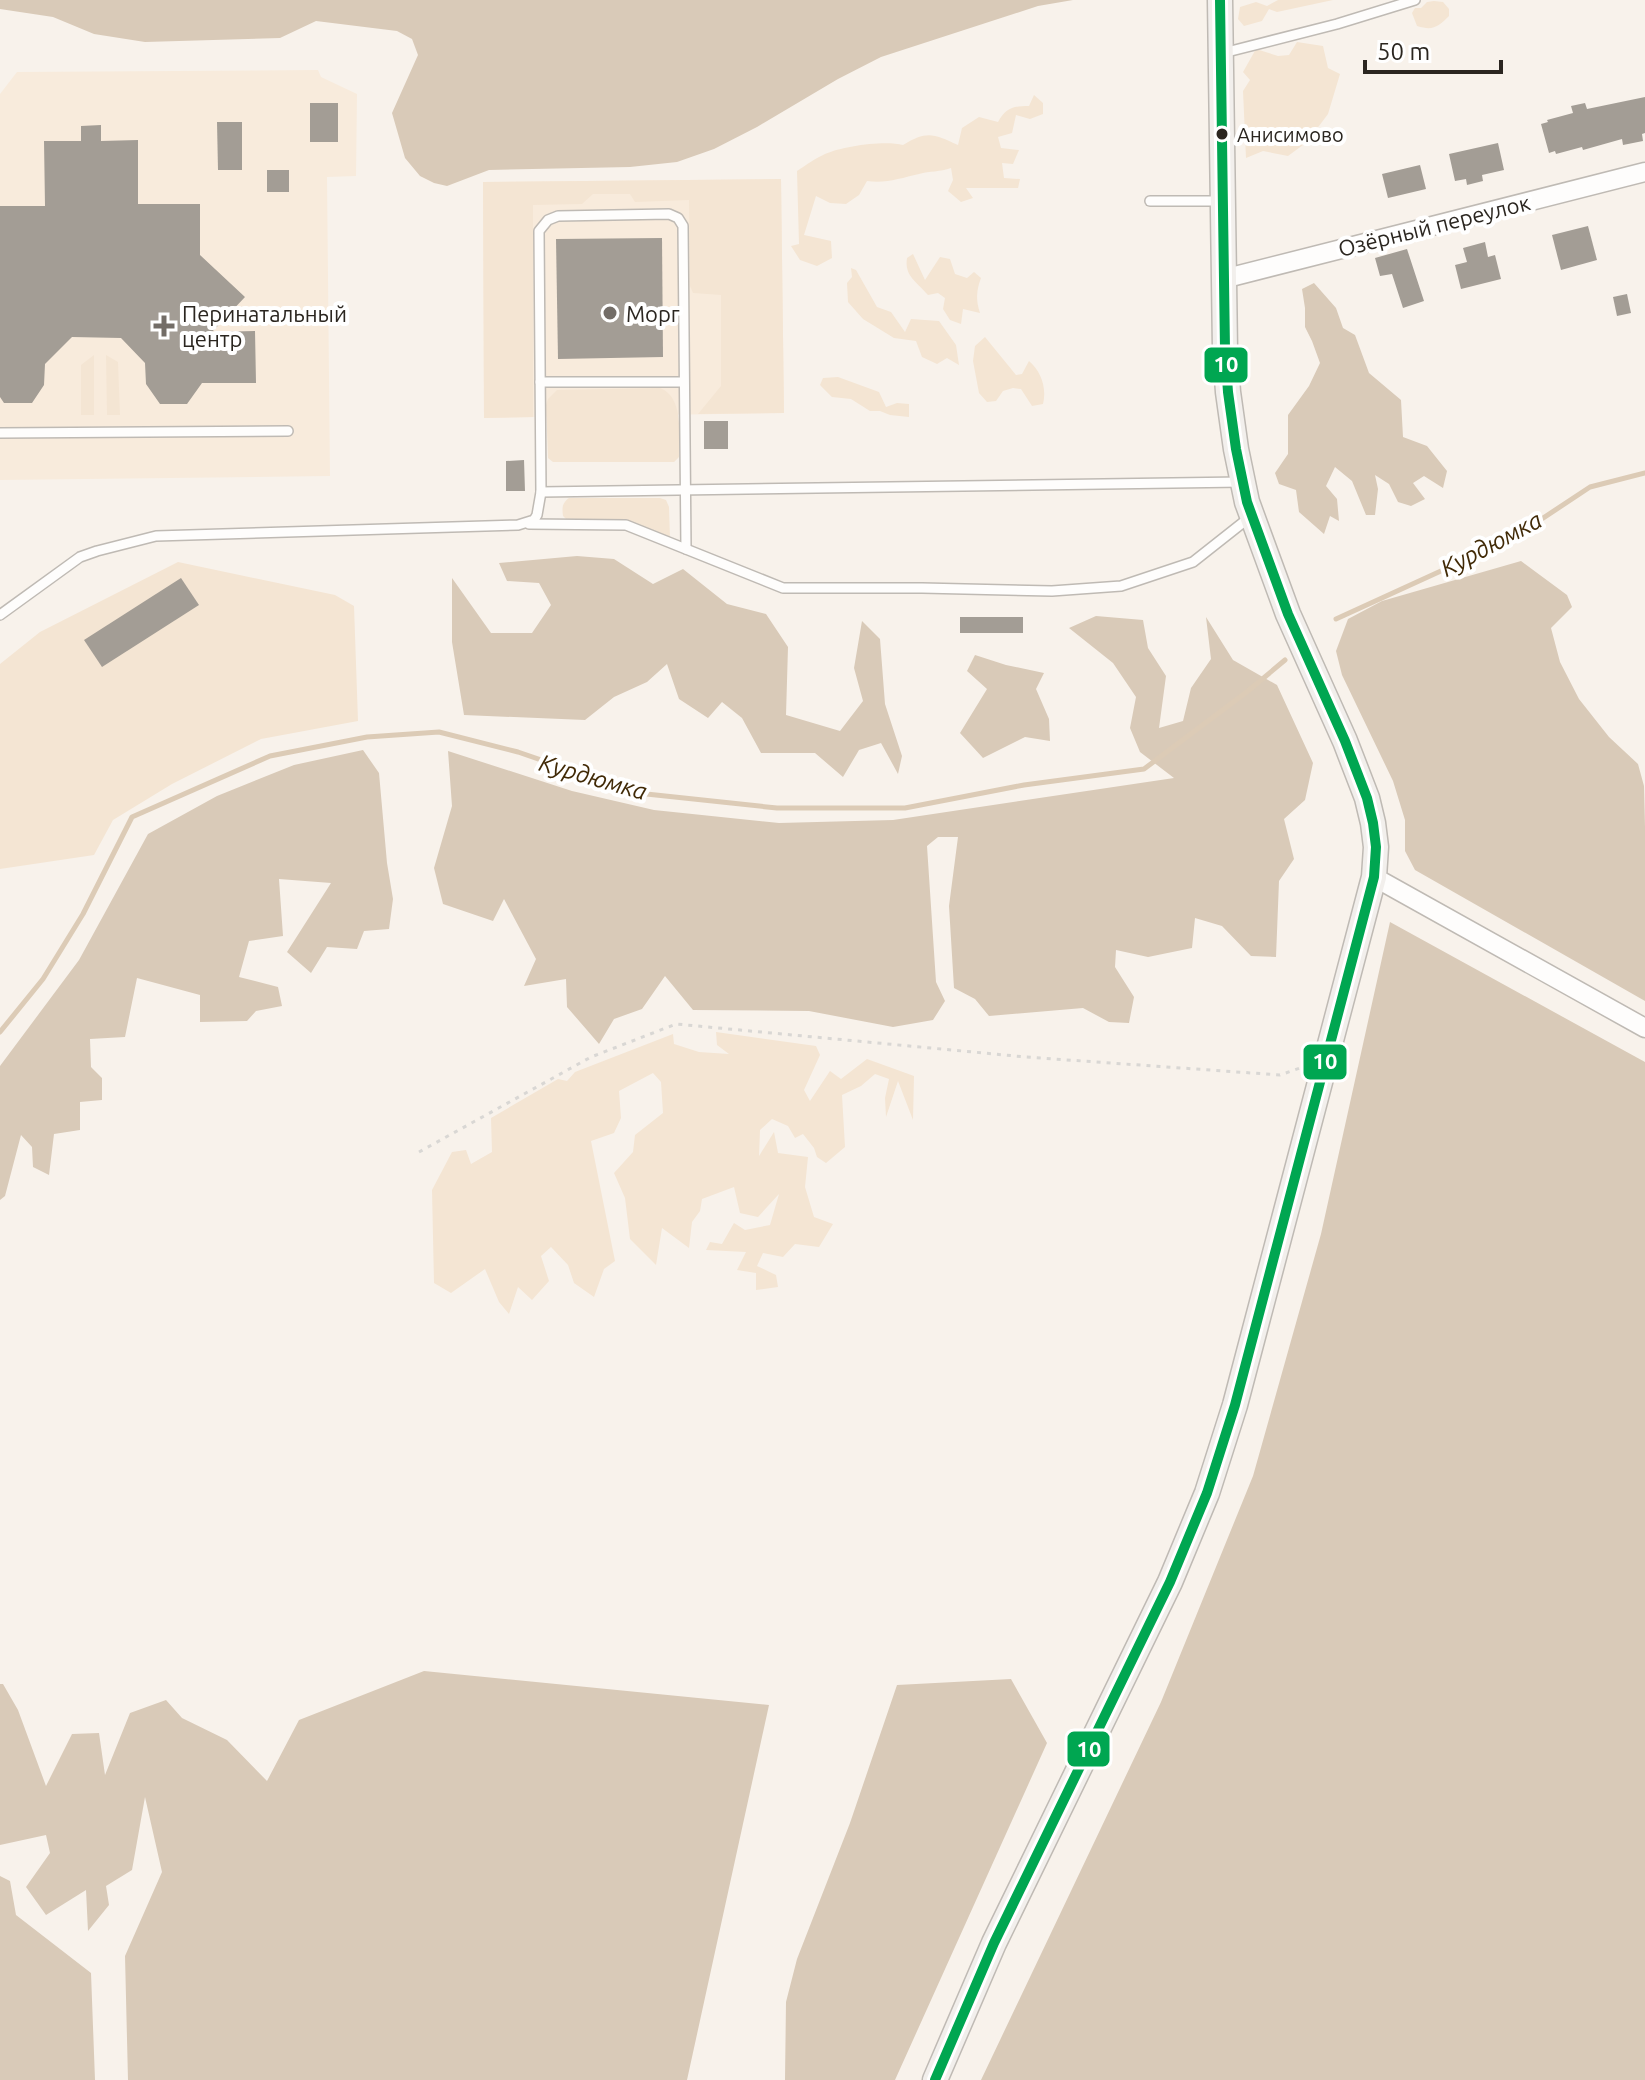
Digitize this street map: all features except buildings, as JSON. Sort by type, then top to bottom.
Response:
[{"type":"main road","points":[[935,2080],[994,1943],[1170,1582],[1207,1493],[1235,1405],[1374,877],[1376,847],[1367,798],[1288,614],[1251,516],[1236,449],[1228,392],[1223,279],[1220,0]]},
{"type":"street","name":"Озёрный переулок","points":[[1223,279],[1645,172]]},
{"type":"street","points":[[1374,877],[1645,1028]]},
{"type":"lane","points":[[1220,54],[1415,0]]},
{"type":"lane","points":[[1150,201],[1223,201]]},
{"type":"lane","points":[[526,524],[537,515],[541,492],[539,231],[548,220],[558,216],[669,214],[678,218],[683,226],[686,549]]},
{"type":"lane","points":[[540,382],[683,382]]},
{"type":"lane","points":[[0,433],[288,431]]},
{"type":"lane","points":[[541,492],[1244,482]]},
{"type":"lane","points":[[0,615],[80,557],[156,536],[526,524],[626,525],[783,588],[1052,591],[1121,586],[1193,562],[1251,516]]},
{"type":"path","points":[[419,1152],[591,1057],[676,1024],[1026,1057],[1280,1075],[1325,1060]]},
{"type":"shaded area","points":[[0,0],[1073,0],[1038,6],[881,57],[757,127],[714,149],[677,162],[630,167],[489,170],[447,186],[420,176],[405,158],[392,113],[418,55],[412,39],[397,31],[316,21],[280,38],[145,42],[94,34],[53,17],[0,9]]},
{"type":"shaded area","points":[[1278,0],[1333,0],[1277,12],[1269,9],[1262,21],[1244,26],[1238,19],[1240,7],[1256,2],[1267,6]]},
{"type":"shaded area","points":[[1434,1],[1443,2],[1449,9],[1449,16],[1435,27],[1417,26],[1412,13],[1415,8]]},
{"type":"shaded area","points":[[1297,42],[1323,46],[1328,68],[1340,74],[1328,114],[1307,142],[1288,156],[1263,151],[1246,158],[1243,91],[1250,80],[1243,72],[1256,49],[1278,56],[1289,55]]},
{"type":"shaded area","name":"Перинатальный центр","points":[[318,70],[321,77],[357,94],[356,176],[327,177],[330,476],[0,480],[0,94],[17,72]]},
{"type":"shaded area","points":[[1034,95],[1043,103],[1043,114],[1030,119],[1016,115],[1012,133],[998,137],[1001,148],[1019,150],[1013,164],[1002,163],[1004,178],[1020,179],[1018,188],[966,188],[973,198],[961,202],[948,191],[953,180],[951,168],[887,181],[867,181],[859,195],[846,204],[830,203],[816,196],[804,235],[831,241],[832,258],[817,266],[800,260],[791,246],[799,244],[797,171],[825,154],[853,146],[903,145],[930,135],[958,145],[962,128],[979,117],[998,122],[1010,109],[1029,106]]},
{"type":"shaded area","points":[[781,179],[784,413],[484,418],[483,182]]},
{"type":"shaded area","points":[[781,179],[784,413],[698,414],[721,386],[721,295],[693,293],[690,286],[689,200],[635,202],[630,194],[593,194],[582,204],[533,205],[533,417],[484,418],[483,182]]},
{"type":"shaded area","points":[[913,254],[925,280],[940,257],[950,259],[955,274],[967,278],[974,272],[981,278],[977,296],[980,313],[963,309],[961,324],[950,320],[943,309],[945,298],[938,293],[928,295],[909,274],[907,258]]},
{"type":"shaded area","points":[[851,268],[856,270],[877,307],[891,312],[905,332],[911,319],[939,321],[956,345],[959,365],[947,358],[937,364],[922,357],[916,341],[894,338],[863,319],[848,302],[847,283],[852,277]]},
{"type":"shaded area","points":[[1314,283],[1336,308],[1343,328],[1355,335],[1369,373],[1401,400],[1403,437],[1427,446],[1447,471],[1443,488],[1424,476],[1413,483],[1425,499],[1411,506],[1398,502],[1389,484],[1375,475],[1378,489],[1375,515],[1366,515],[1352,481],[1335,467],[1326,486],[1337,499],[1339,521],[1330,516],[1324,534],[1299,512],[1296,490],[1279,484],[1275,473],[1288,454],[1288,415],[1309,386],[1320,363],[1305,327],[1302,289]]},
{"type":"shaded area","points":[[985,337],[1016,375],[1022,374],[1029,361],[1033,365],[1043,386],[1043,404],[1032,406],[1021,389],[1003,391],[996,401],[987,402],[979,393],[973,361],[975,346]]},
{"type":"shaded area","points":[[94,355],[94,415],[81,415],[81,365]]},
{"type":"shaded area","points":[[106,355],[118,362],[120,415],[107,415]]},
{"type":"shaded area","points":[[838,377],[879,392],[886,407],[897,403],[909,404],[909,417],[870,411],[851,399],[832,397],[820,385],[823,378]]},
{"type":"shaded area","points":[[660,388],[668,393],[677,408],[679,457],[674,462],[553,462],[548,458],[546,405],[557,390]]},
{"type":"shaded area","points":[[569,498],[666,500],[670,538],[625,519],[567,520],[563,516],[563,508]]},
{"type":"shaded area","points":[[577,556],[614,559],[653,584],[683,569],[727,604],[766,614],[788,647],[786,715],[840,731],[863,701],[854,668],[862,621],[880,639],[885,704],[902,756],[898,774],[881,743],[859,750],[843,777],[815,753],[761,753],[742,718],[722,702],[708,718],[679,699],[667,664],[647,682],[614,697],[585,720],[464,715],[452,642],[452,578],[491,633],[532,633],[551,605],[539,583],[507,581],[499,563]]},
{"type":"shaded area","points":[[1521,561],[1567,595],[1572,607],[1551,628],[1560,662],[1579,699],[1609,737],[1638,764],[1644,786],[1645,1001],[1415,870],[1405,851],[1405,820],[1393,781],[1342,675],[1336,651],[1348,619],[1382,601]]},
{"type":"shaded area","points":[[178,562],[335,595],[354,606],[358,721],[261,739],[172,784],[113,820],[94,855],[0,869],[0,664],[40,632]]},
{"type":"shaded area","points":[[1096,616],[1143,620],[1148,648],[1166,676],[1159,728],[1183,721],[1191,688],[1211,659],[1206,617],[1233,660],[1277,685],[1313,763],[1305,800],[1284,819],[1294,859],[1279,881],[1276,957],[1251,956],[1222,926],[1195,918],[1192,948],[1148,957],[1116,950],[1115,967],[1134,997],[1129,1023],[1109,1022],[1083,1008],[989,1016],[975,999],[954,988],[949,906],[958,837],[938,837],[927,846],[936,982],[945,1001],[933,1020],[893,1027],[809,1011],[693,1010],[665,976],[642,1009],[614,1019],[599,1044],[567,1007],[566,979],[524,986],[536,959],[504,899],[493,921],[443,904],[434,868],[452,806],[448,751],[572,791],[654,810],[779,823],[893,820],[1174,778],[1140,752],[1130,728],[1136,697],[1113,663],[1069,628]]},
{"type":"shaded area","points":[[975,655],[1044,673],[1036,689],[1049,719],[1050,741],[1025,737],[983,758],[960,733],[987,689],[967,671]]},
{"type":"shaded area","points":[[363,750],[379,773],[393,899],[389,929],[364,931],[357,949],[327,947],[311,973],[287,952],[331,883],[279,879],[283,936],[249,941],[239,977],[278,987],[282,1006],[256,1011],[247,1021],[200,1022],[200,995],[137,978],[125,1037],[90,1039],[91,1067],[102,1078],[102,1100],[80,1102],[80,1130],[54,1134],[49,1175],[33,1167],[32,1147],[21,1135],[5,1196],[0,1200],[0,1066],[79,960],[148,834],[217,796],[294,765]]},
{"type":"shaded area","points":[[1390,922],[1645,1062],[1645,2080],[981,2080],[1161,1702],[1253,1476],[1321,1234]]},
{"type":"shaded area","points":[[716,1032],[816,1046],[820,1055],[804,1090],[810,1101],[830,1071],[841,1079],[867,1059],[914,1076],[913,1120],[898,1081],[886,1117],[885,1098],[889,1079],[875,1074],[861,1086],[842,1095],[845,1147],[826,1163],[817,1157],[803,1134],[795,1138],[788,1126],[772,1119],[760,1130],[759,1156],[774,1132],[778,1153],[808,1157],[805,1187],[814,1217],[833,1224],[819,1247],[795,1244],[783,1257],[763,1253],[757,1266],[776,1275],[778,1287],[756,1290],[756,1273],[737,1270],[746,1252],[706,1250],[710,1242],[722,1244],[734,1223],[745,1230],[770,1225],[779,1194],[758,1217],[740,1213],[734,1187],[702,1199],[700,1211],[692,1222],[689,1248],[662,1228],[656,1265],[630,1239],[625,1198],[614,1173],[633,1152],[635,1135],[663,1113],[661,1082],[653,1073],[619,1091],[621,1118],[614,1133],[591,1141],[615,1261],[604,1269],[594,1297],[574,1283],[568,1265],[551,1247],[541,1256],[549,1281],[532,1300],[518,1287],[509,1314],[499,1302],[485,1269],[451,1293],[434,1283],[432,1190],[452,1152],[466,1150],[471,1164],[492,1152],[491,1118],[558,1079],[567,1081],[575,1072],[673,1034],[674,1044],[699,1052],[729,1054],[717,1045]]},
{"type":"shaded area","points":[[424,1671],[769,1705],[687,2080],[128,2080],[125,1956],[162,1872],[145,1797],[132,1870],[106,1886],[109,1905],[88,1931],[86,1890],[46,1915],[26,1887],[50,1853],[46,1835],[0,1845],[0,1684],[3,1684],[18,1710],[46,1786],[72,1734],[99,1733],[105,1775],[130,1713],[166,1700],[182,1718],[227,1740],[267,1781],[299,1720]]},
{"type":"shaded area","points":[[1011,1679],[1047,1743],[895,2080],[785,2080],[786,2002],[797,1959],[850,1823],[897,1685]]},
{"type":"shaded area","points":[[0,1876],[10,1881],[16,1915],[91,1973],[95,2080],[0,2080]]},
{"type":"waterway","name":"Курдюмка","points":[[1336,619],[1513,538],[1590,487],[1645,473]]},
{"type":"waterway","name":"Курдюмка","points":[[0,1032],[43,979],[83,914],[132,817],[270,756],[367,737],[439,732],[518,752],[637,793],[777,808],[905,808],[1024,785],[1144,769],[1285,660]]},
{"type":"transit line","name":"10","points":[[935,2080],[994,1943],[1170,1582],[1207,1493],[1235,1405],[1374,877],[1376,847],[1367,798],[1288,614],[1247,502],[1236,449],[1225,350],[1220,0]]},
{"type":"place","name":"Анисимово","points":[[1222,134]]},
{"type":"place","name":"Морг","points":[[610,313]]},
{"type":"place","name":"Перинатальный центр","points":[[164,326]]}]
